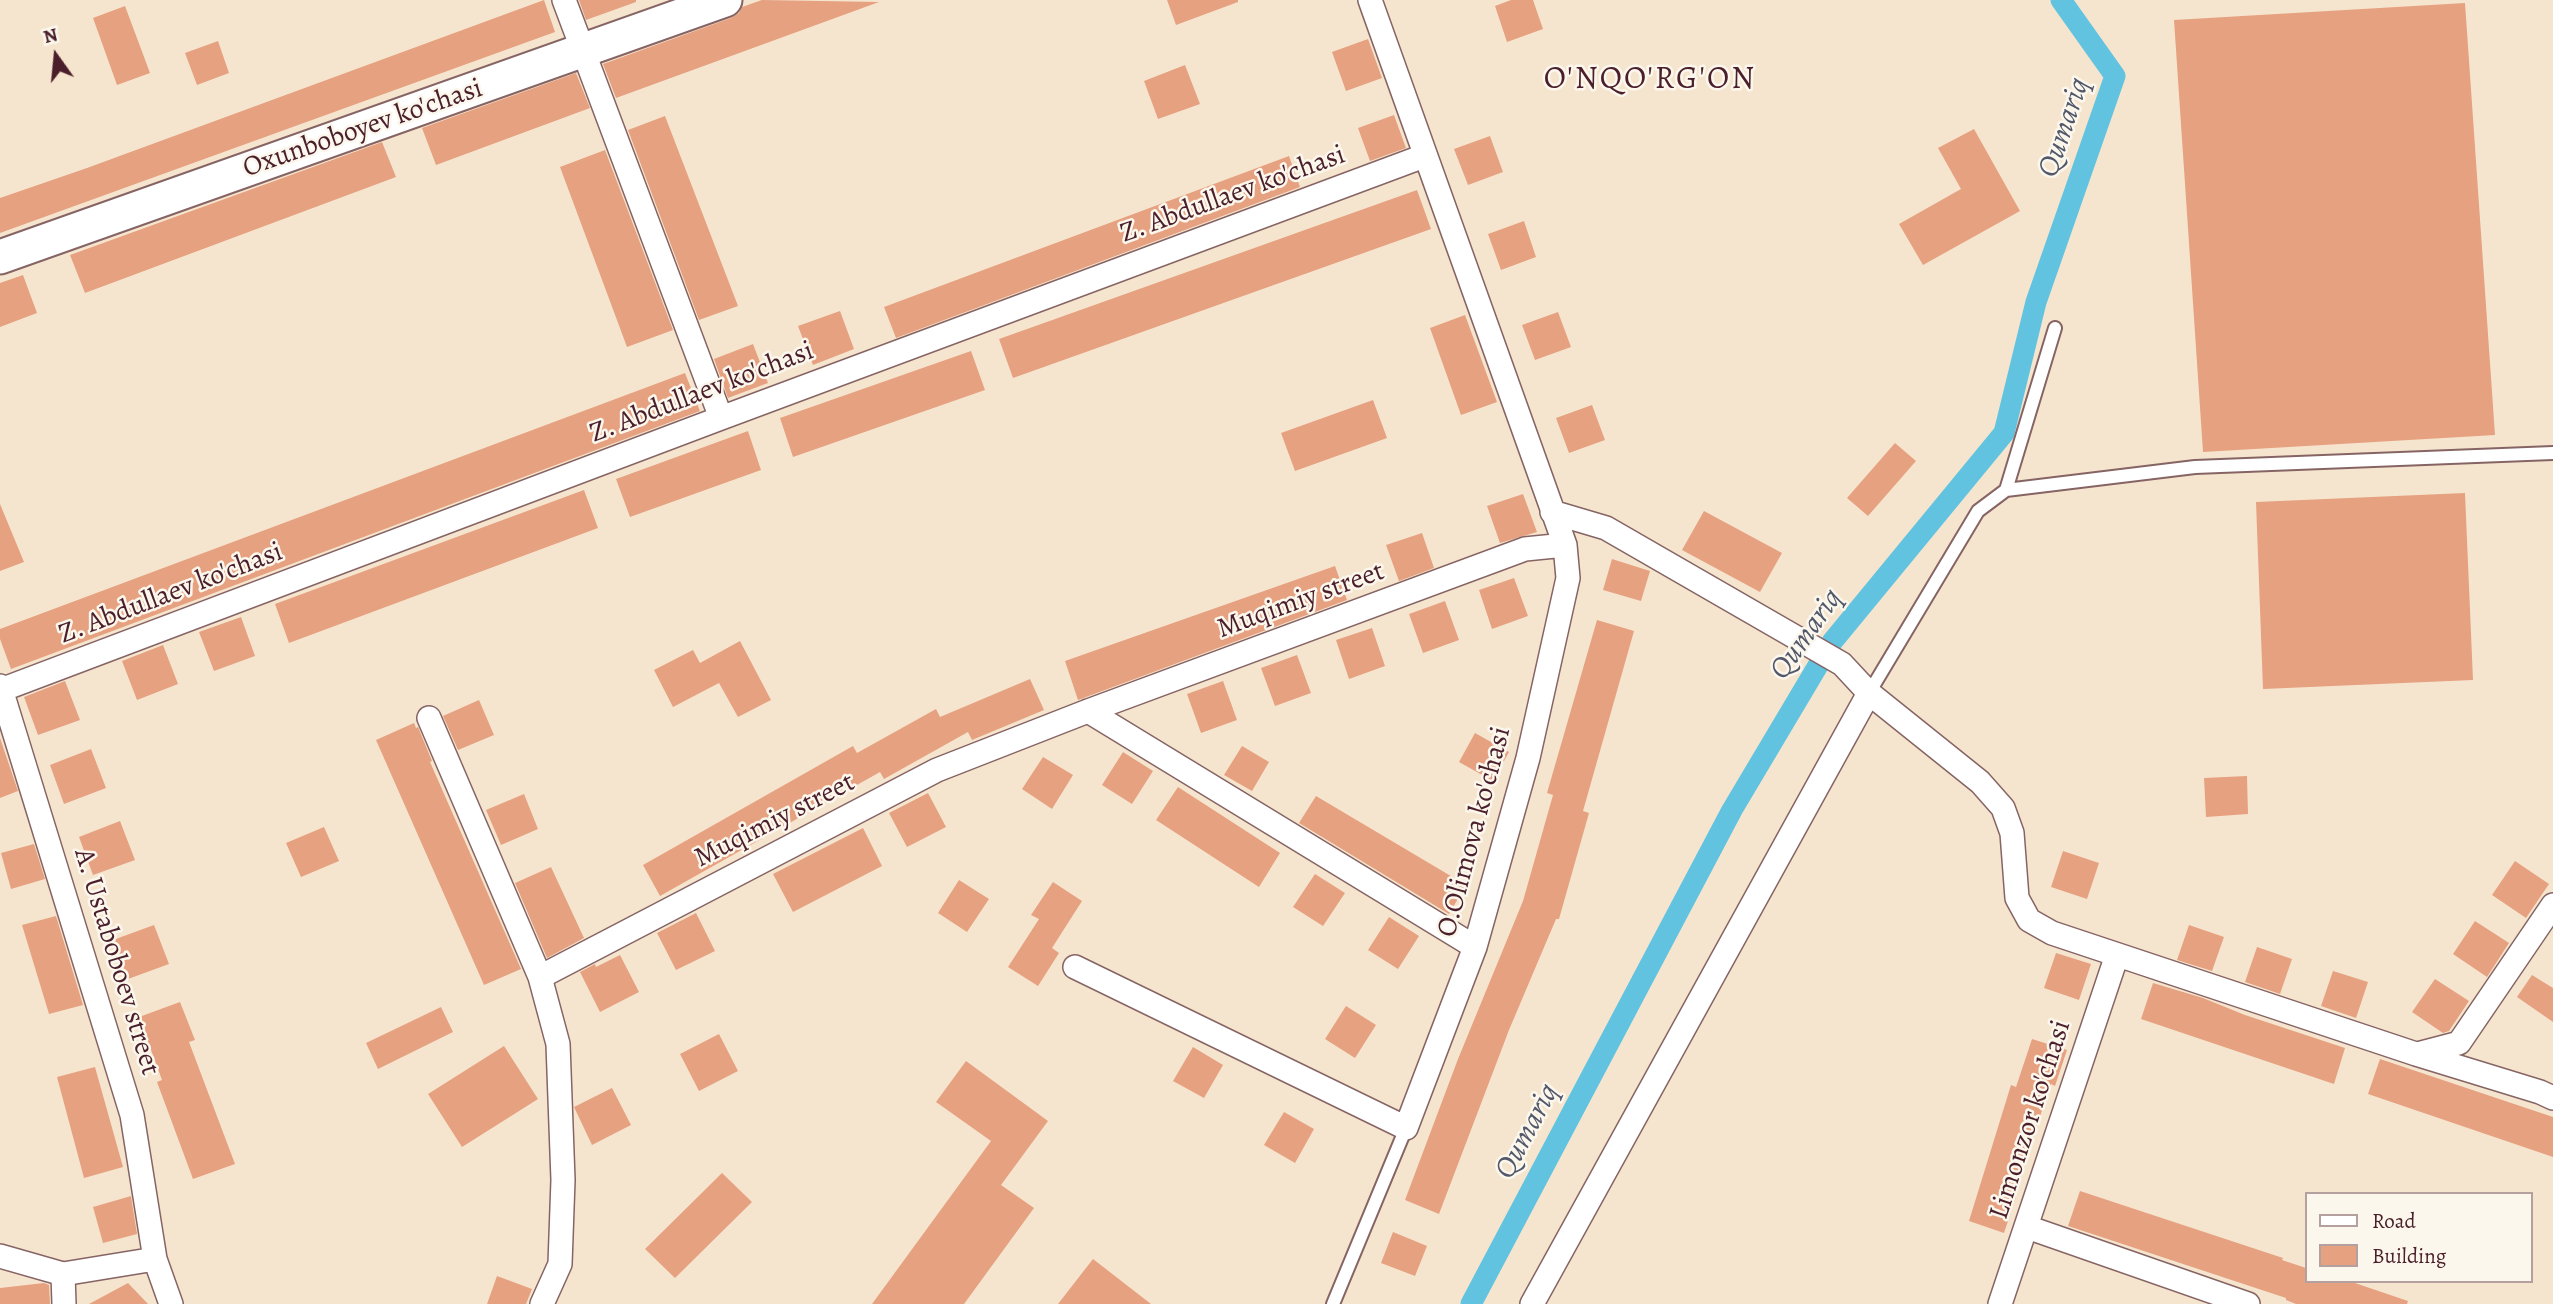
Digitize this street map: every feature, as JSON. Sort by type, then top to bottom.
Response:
[{"type":"main road","name":"Oxunboboyev ko'chasi","points":[[0,257],[726,0]]},
{"type":"street","points":[[564,0],[721,418]]},
{"type":"street","points":[[1370,0],[1565,545]]},
{"type":"street","name":"Z. Abdullaev ko'chasi","points":[[1,688],[1424,156]]},
{"type":"street","points":[[1552,512],[1606,528],[1806,641],[1842,664],[1869,693],[1980,782],[2003,808],[2012,833],[2017,898],[2029,920],[2052,933],[2553,1098]]},
{"type":"street","name":"Muqimiy street","points":[[540,976],[937,770],[1088,711],[1525,549],[1565,545]]},
{"type":"street","name":"O.Olimova ko'chasi","points":[[1406,1128],[1475,947],[1528,758],[1568,578],[1565,545]]},
{"type":"street","name":"A. Ustaboboev street","points":[[1,688],[132,1115],[155,1259],[171,1304]]},
{"type":"street","points":[[1532,1304],[1869,693]]},
{"type":"street","points":[[1088,711],[1475,947]]},
{"type":"street","points":[[429,718],[540,976],[558,1044],[563,1180],[560,1264],[542,1304]]},
{"type":"street","points":[[2416,1054],[2459,1043],[2553,905]]},
{"type":"street","name":"Limonzor ko'chasi","points":[[2000,1304],[2117,955]]},
{"type":"street","points":[[1075,967],[1406,1128]]},
{"type":"street","points":[[2027,1227],[2248,1304]]},
{"type":"street","points":[[0,1256],[63,1274],[155,1259]]},
{"type":"street","points":[[63,1274],[64,1304]]},
{"type":"lane","points":[[2006,490],[2055,328]]},
{"type":"lane","points":[[1869,693],[1978,511],[2006,490],[2195,467],[2553,453]]},
{"type":"lane","points":[[1334,1304],[1406,1128]]},
{"type":"building","points":[[544,0],[555,32],[0,233],[0,198]]},
{"type":"building","points":[[579,0],[636,0],[636,2],[586,20]]},
{"type":"building","points":[[762,0],[879,2],[616,98],[603,64],[731,18],[739,13],[742,7]]},
{"type":"building","points":[[1167,0],[1238,0],[1238,2],[1176,25]]},
{"type":"building","points":[[1511,0],[1533,0],[1543,29],[1507,42],[1495,6]]},
{"type":"building","points":[[2465,3],[2495,435],[2203,452],[2174,20]]},
{"type":"building","points":[[125,6],[150,73],[117,85],[93,18]]},
{"type":"building","points":[[1368,39],[1382,78],[1346,91],[1332,52]]},
{"type":"building","points":[[218,41],[229,73],[197,85],[185,53]]},
{"type":"building","points":[[1185,65],[1200,104],[1158,119],[1144,81]]},
{"type":"building","points":[[576,73],[590,108],[436,165],[422,128]]},
{"type":"building","points":[[1394,115],[1406,148],[1370,161],[1358,128]]},
{"type":"building","points":[[665,116],[738,306],[699,320],[628,130]]},
{"type":"building","points":[[1974,129],[2020,211],[1923,265],[1899,224],[1961,189],[1938,148]]},
{"type":"building","points":[[1490,136],[1503,172],[1468,185],[1454,149]]},
{"type":"building","points":[[382,142],[396,177],[85,293],[70,255]]},
{"type":"building","points":[[605,150],[673,330],[627,347],[560,167]]},
{"type":"building","points":[[1289,156],[1300,187],[896,338],[884,307]]},
{"type":"building","points":[[1417,190],[1431,229],[1013,378],[999,339]]},
{"type":"building","points":[[1524,221],[1536,257],[1501,270],[1488,234]]},
{"type":"building","points":[[23,275],[37,313],[0,327],[0,283]]},
{"type":"building","points":[[840,311],[854,349],[813,365],[798,326]]},
{"type":"building","points":[[1558,312],[1571,347],[1535,360],[1522,325]]},
{"type":"building","points":[[1465,315],[1497,402],[1461,415],[1430,328]]},
{"type":"building","points":[[753,344],[768,383],[728,398],[714,359]]},
{"type":"building","points":[[971,351],[985,390],[793,457],[780,418]]},
{"type":"building","points":[[685,373],[700,411],[11,669],[0,639],[0,629]]},
{"type":"building","points":[[1373,400],[1387,438],[1295,471],[1281,433]]},
{"type":"building","points":[[1592,405],[1605,440],[1569,453],[1556,418]]},
{"type":"building","points":[[748,431],[761,470],[630,517],[616,479]]},
{"type":"building","points":[[1895,443],[1916,461],[1868,516],[1847,498]]},
{"type":"building","points":[[584,490],[598,528],[289,643],[275,604]]},
{"type":"building","points":[[2465,493],[2473,680],[2263,689],[2256,502]]},
{"type":"building","points":[[1523,494],[1537,532],[1500,543],[1487,506]]},
{"type":"building","points":[[0,504],[24,562],[0,571]]},
{"type":"building","points":[[1704,511],[1782,553],[1760,592],[1682,550]]},
{"type":"building","points":[[1422,533],[1434,568],[1399,581],[1386,545]]},
{"type":"building","points":[[1612,559],[1650,571],[1641,601],[1603,590]]},
{"type":"building","points":[[1335,566],[1347,600],[1078,700],[1065,661]]},
{"type":"building","points":[[1514,578],[1528,616],[1492,629],[1479,590]]},
{"type":"building","points":[[1445,601],[1459,640],[1423,653],[1409,614]]},
{"type":"building","points":[[241,617],[255,656],[214,671],[199,632]]},
{"type":"building","points":[[1597,620],[1634,631],[1583,811],[1589,813],[1559,919],[1556,919],[1509,1030],[1439,1214],[1405,1200],[1458,1059],[1523,901],[1553,795],[1547,793]]},
{"type":"building","points":[[1372,628],[1385,666],[1349,679],[1336,640]]},
{"type":"building","points":[[740,641],[771,700],[738,717],[719,683],[673,707],[654,670],[693,650],[700,663]]},
{"type":"building","points":[[163,645],[178,684],[137,700],[122,661]]},
{"type":"building","points":[[1297,655],[1311,693],[1275,706],[1261,668]]},
{"type":"building","points":[[1030,679],[1044,710],[972,740],[968,732],[884,779],[880,772],[660,896],[643,865],[853,746],[857,753],[936,709],[940,717]]},
{"type":"building","points":[[65,681],[80,720],[38,735],[24,697]]},
{"type":"building","points":[[1223,681],[1237,720],[1201,733],[1187,694]]},
{"type":"building","points":[[479,700],[494,735],[458,750],[443,716]]},
{"type":"building","points":[[414,723],[521,969],[484,985],[376,740]]},
{"type":"building","points":[[1475,733],[1509,752],[1493,781],[1459,762]]},
{"type":"building","points":[[0,738],[18,791],[0,798]]},
{"type":"building","points":[[1242,746],[1269,762],[1252,791],[1224,775]]},
{"type":"building","points":[[91,749],[106,788],[64,804],[50,765]]},
{"type":"building","points":[[1123,752],[1153,771],[1132,804],[1102,785]]},
{"type":"building","points":[[1043,757],[1073,775],[1052,809],[1022,789]]},
{"type":"building","points":[[2247,776],[2248,814],[2206,817],[2204,778]]},
{"type":"building","points":[[1178,787],[1280,853],[1259,887],[1156,820]]},
{"type":"building","points":[[928,793],[946,827],[907,847],[889,813]]},
{"type":"building","points":[[524,794],[538,829],[501,845],[486,810]]},
{"type":"building","points":[[1316,796],[1466,885],[1449,914],[1299,823]]},
{"type":"building","points":[[120,821],[135,860],[93,875],[79,837]]},
{"type":"building","points":[[324,827],[339,861],[301,877],[286,843]]},
{"type":"building","points":[[863,828],[882,866],[793,912],[773,874]]},
{"type":"building","points":[[34,844],[45,879],[11,889],[1,853]]},
{"type":"building","points":[[2063,851],[2099,863],[2087,899],[2051,887]]},
{"type":"building","points":[[2515,861],[2549,884],[2526,918],[2492,895]]},
{"type":"building","points":[[551,867],[584,938],[547,958],[515,883]]},
{"type":"building","points":[[1315,874],[1345,893],[1323,926],[1293,907]]},
{"type":"building","points":[[959,880],[989,899],[967,932],[938,913]]},
{"type":"building","points":[[1053,882],[1082,901],[1052,948],[1059,953],[1038,986],[1008,967],[1039,919],[1031,915]]},
{"type":"building","points":[[696,913],[715,951],[676,970],[657,933]]},
{"type":"building","points":[[56,916],[83,1005],[49,1014],[22,925]]},
{"type":"building","points":[[1389,917],[1419,936],[1398,969],[1368,950]]},
{"type":"building","points":[[2475,921],[2509,943],[2487,977],[2453,954]]},
{"type":"building","points":[[154,925],[169,964],[128,979],[113,940]]},
{"type":"building","points":[[2189,925],[2224,937],[2212,971],[2177,960]]},
{"type":"building","points":[[2257,947],[2292,959],[2280,994],[2245,982]]},
{"type":"building","points":[[2056,953],[2091,964],[2079,1000],[2044,988]]},
{"type":"building","points":[[620,955],[639,992],[600,1012],[580,972]]},
{"type":"building","points":[[2333,971],[2368,982],[2356,1018],[2321,1006]]},
{"type":"building","points":[[2532,975],[2553,988],[2553,1022],[2517,997]]},
{"type":"building","points":[[2435,979],[2469,1001],[2449,1031],[2443,1033],[2412,1012]]},
{"type":"building","points":[[2153,983],[2345,1048],[2334,1084],[2141,1019]]},
{"type":"building","points":[[180,1002],[195,1040],[189,1042],[235,1164],[193,1179],[157,1082],[162,1080],[139,1017]]},
{"type":"building","points":[[1346,1006],[1376,1025],[1355,1058],[1325,1039]]},
{"type":"building","points":[[441,1007],[453,1032],[378,1069],[366,1043]]},
{"type":"building","points":[[719,1034],[738,1071],[699,1091],[680,1054]]},
{"type":"building","points":[[2032,1039],[2067,1050],[2055,1086],[2051,1084],[2013,1196],[2016,1197],[2004,1233],[1969,1221],[2011,1085],[2016,1087]]},
{"type":"building","points":[[504,1046],[538,1099],[462,1147],[428,1094]]},
{"type":"building","points":[[1193,1047],[1223,1065],[1204,1098],[1173,1081]]},
{"type":"building","points":[[2380,1059],[2553,1117],[2553,1157],[2368,1094]]},
{"type":"building","points":[[966,1061],[1048,1121],[1001,1185],[1034,1208],[964,1304],[872,1304],[991,1141],[936,1102]]},
{"type":"building","points":[[95,1067],[123,1167],[84,1178],[57,1077]]},
{"type":"building","points":[[612,1088],[631,1125],[592,1145],[574,1107]]},
{"type":"building","points":[[1284,1112],[1314,1129],[1295,1163],[1264,1145]]},
{"type":"building","points":[[722,1173],[752,1202],[675,1278],[645,1249]]},
{"type":"building","points":[[2080,1191],[2283,1258],[2282,1260],[2304,1267],[2304,1283],[2355,1283],[2408,1301],[2407,1304],[2296,1304],[2286,1298],[2068,1226]]},
{"type":"building","points":[[131,1196],[137,1234],[103,1243],[93,1207]]},
{"type":"building","points":[[1393,1232],[1427,1246],[1415,1276],[1381,1263]]},
{"type":"building","points":[[1093,1259],[1151,1304],[1058,1304]]},
{"type":"building","points":[[497,1276],[532,1289],[526,1304],[487,1304]]},
{"type":"building","points":[[44,1283],[49,1285],[50,1304],[0,1304],[0,1288]]},
{"type":"building","points":[[128,1283],[148,1304],[89,1304]]},
{"type":"waterway","name":"Qumariq","points":[[1471,1304],[1732,810],[1832,642],[2004,433],[2036,302],[2115,76],[2061,0]]},
{"type":"district","name":"O'NQO'RG'ON","points":[[1650,80]]}]
